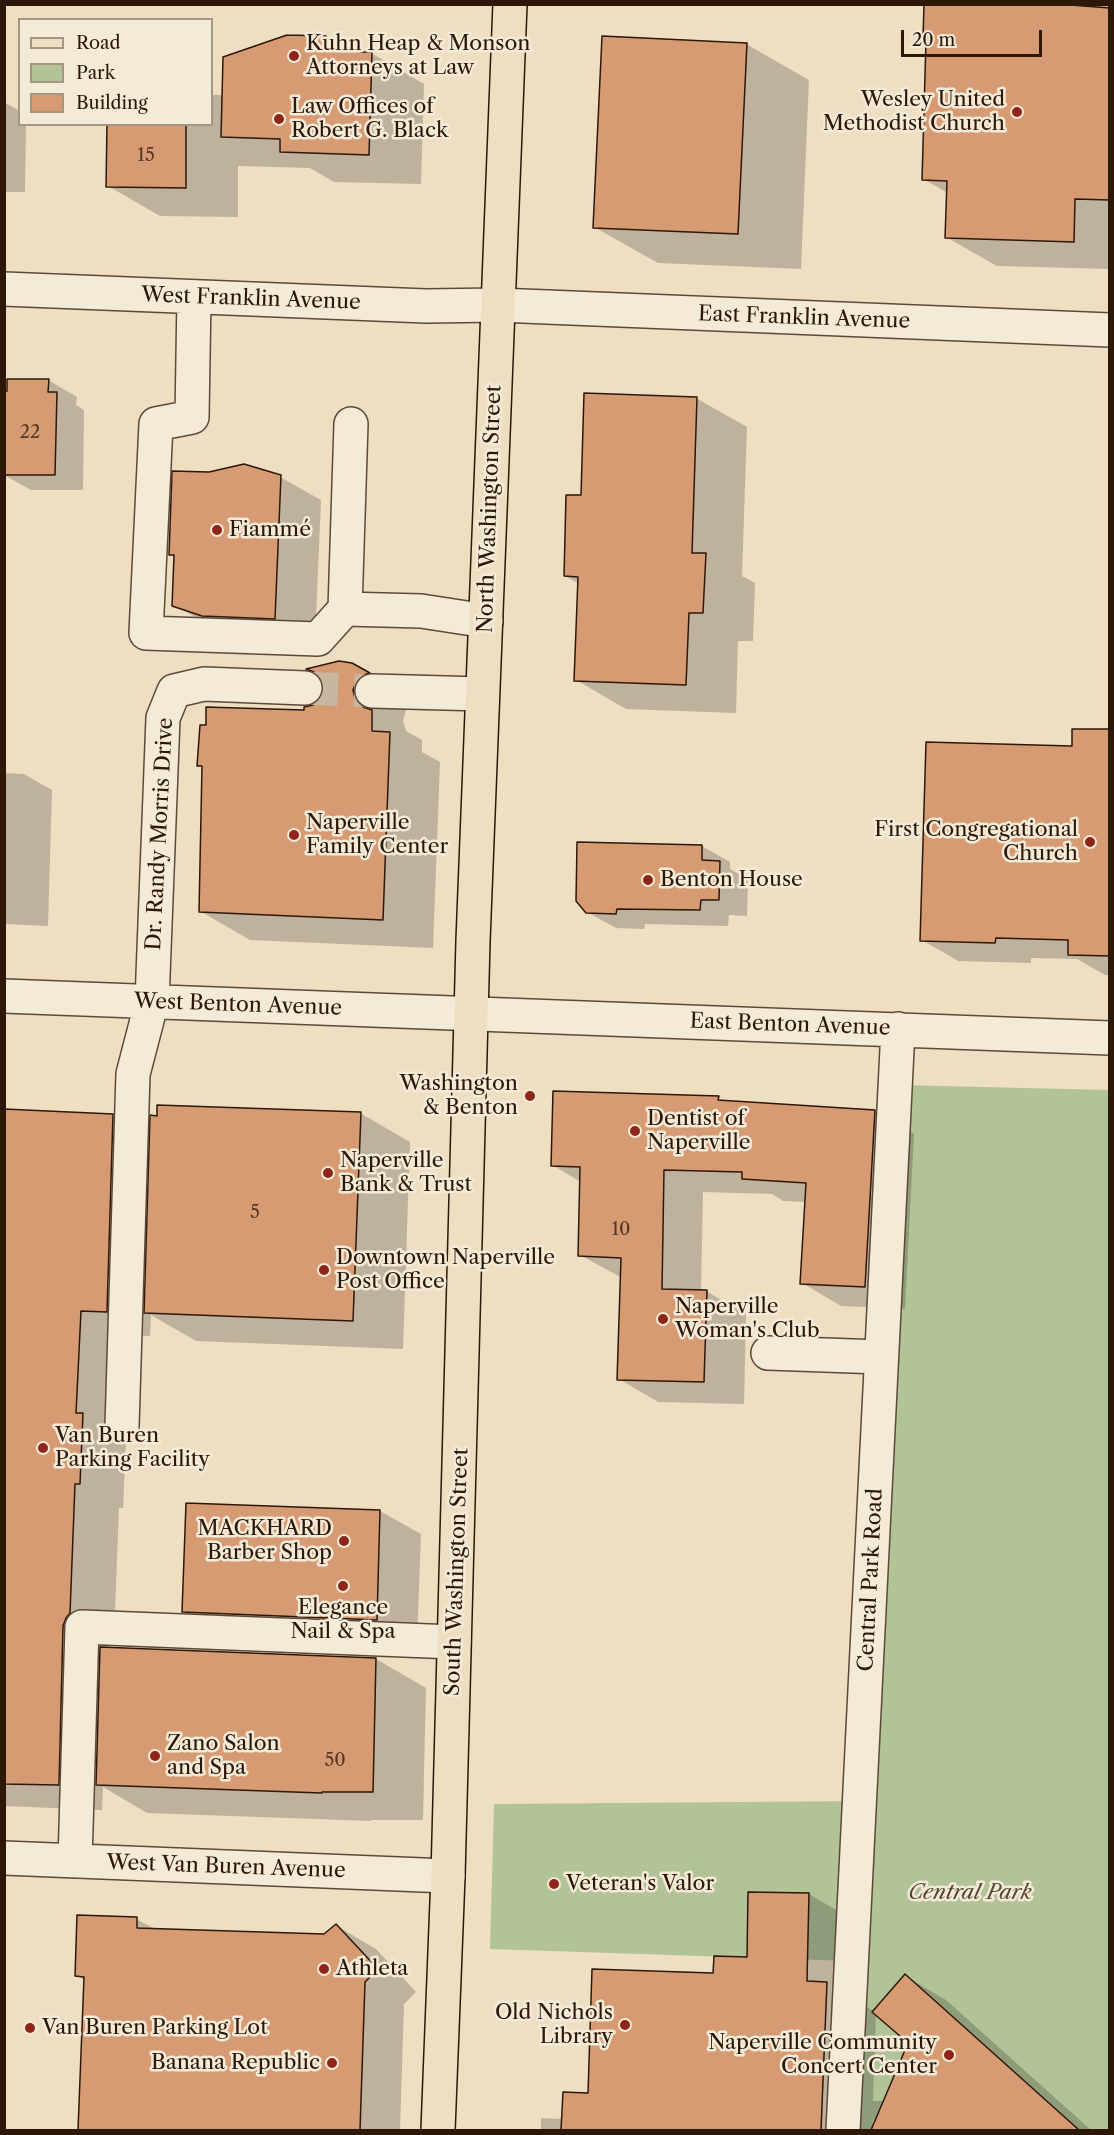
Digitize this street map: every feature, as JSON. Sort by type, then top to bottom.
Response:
[{"type":"main road","name":"North Washington Street","points":[[471,1013],[510,4]]},
{"type":"main road","name":"South Washington Street","points":[[438,2130],[448,1876],[471,1013]]},
{"type":"street","name":"West Franklin Avenue","points":[[4,290],[426,306],[498,305]]},
{"type":"street","points":[[194,297],[192,417],[156,424],[146,633],[318,639],[345,609],[351,424]]},
{"type":"street","name":"East Franklin Avenue","points":[[498,305],[1110,330]]},
{"type":"street","points":[[345,609],[421,611],[486,621]]},
{"type":"street","name":"Dr. Randy Morris Drive","points":[[152,1001],[163,718],[174,691],[204,684],[305,688]]},
{"type":"street","points":[[372,691],[482,694]]},
{"type":"street","name":"West Benton Avenue","points":[[4,996],[471,1013]]},
{"type":"street","points":[[122,1426],[133,1074],[152,1001]]},
{"type":"street","name":"East Benton Avenue","points":[[471,1013],[1110,1038]]},
{"type":"street","name":"Central Park Road","points":[[843,2130],[898,1029]]},
{"type":"street","points":[[768,1353],[881,1357]]},
{"type":"street","points":[[75,1861],[82,1627],[454,1642]]},
{"type":"street","name":"West Van Buren Avenue","points":[[4,1858],[448,1876]]},
{"type":"green space","name":"Central Park","points":[[900,1085],[1109,1090],[1109,2130],[843,2130],[849,1961],[490,1949],[494,1804],[865,1801]]},
{"type":"building","name":"Wesley United Methodist Church","points":[[924,4],[1057,4],[1110,8],[1110,200],[1075,199],[1074,242],[945,238],[947,181],[922,180],[926,40],[923,39]]},
{"type":"building","points":[[287,35],[326,36],[326,47],[360,48],[360,52],[372,52],[369,155],[280,152],[280,139],[221,137],[223,57]]},
{"type":"building","points":[[602,36],[747,43],[738,234],[593,228]]},
{"type":"building","points":[[107,126],[186,126],[186,188],[106,187]]},
{"type":"building","points":[[7,379],[49,379],[48,392],[57,392],[55,475],[4,475],[4,391],[7,391]]},
{"type":"building","points":[[584,393],[697,397],[692,553],[706,553],[703,613],[689,613],[686,685],[574,681],[578,577],[564,576],[566,495],[581,495]]},
{"type":"building","name":"Fiammé","points":[[244,464],[281,475],[275,619],[202,616],[172,606],[174,555],[169,555],[172,471],[209,472]]},
{"type":"building","name":"Naperville Family Center","points":[[339,661],[352,663],[370,673],[363,675],[356,682],[353,690],[355,699],[363,707],[372,710],[372,731],[390,732],[383,920],[199,912],[202,766],[197,766],[200,725],[206,725],[206,707],[304,710],[304,707],[313,705],[320,698],[324,689],[321,679],[314,672],[306,669]]},
{"type":"building","points":[[1072,729],[1110,729],[1110,956],[1068,955],[1068,940],[996,938],[995,943],[920,941],[926,742],[1072,746]]},
{"type":"building","name":"Benton House","points":[[577,842],[702,845],[702,860],[720,861],[719,900],[701,900],[700,910],[617,909],[616,914],[586,913],[576,901]]},
{"type":"building","points":[[553,1091],[719,1096],[718,1100],[875,1110],[865,1287],[800,1284],[806,1183],[742,1179],[742,1172],[664,1170],[662,1289],[707,1290],[704,1382],[617,1380],[621,1258],[578,1256],[580,1167],[551,1166]]},
{"type":"building","points":[[157,1105],[361,1112],[353,1321],[144,1313],[150,1115],[157,1116]]},
{"type":"building","name":"Van Buren Parking Facility","points":[[4,1109],[113,1114],[107,1312],[81,1311],[76,1413],[83,1413],[80,1484],[75,1484],[70,1613],[63,1626],[59,1785],[4,1784]]},
{"type":"building","points":[[186,1503],[380,1510],[377,1620],[182,1612]]},
{"type":"building","points":[[100,1647],[376,1658],[373,1792],[322,1793],[96,1785]]},
{"type":"building","points":[[748,1892],[809,1893],[807,1981],[827,1982],[821,2130],[561,2130],[563,2092],[588,2093],[592,1969],[713,1973],[714,1956],[747,1957]]},
{"type":"building","points":[[77,1915],[137,1917],[137,1928],[324,1934],[336,1924],[378,1969],[365,1982],[360,2130],[78,2130],[84,1977],[75,1976]]},
{"type":"building","name":"Naperville Community Concert Center","points":[[905,1974],[1079,2130],[871,2130],[908,2043],[872,2012]]},
{"type":"tunnel","points":[[305,688],[372,691]]},
{"type":"place","name":"Kuhn Heap & Monson Attorneys at Law","points":[[294,56]]},
{"type":"place","name":"Wesley United Methodist Church","points":[[1017,112]]},
{"type":"place","name":"Law Offices of Robert G. Black","points":[[279,119]]},
{"type":"place","name":"Fiammé","points":[[217,530]]},
{"type":"place","name":"Naperville Family Center","points":[[294,835]]},
{"type":"place","name":"First Congregational Church","points":[[1090,842]]},
{"type":"place","name":"Benton House","points":[[648,880]]},
{"type":"place","name":"Washington & Benton","points":[[530,1096]]},
{"type":"place","name":"Dentist of Naperville","points":[[635,1131]]},
{"type":"place","name":"Naperville Bank & Trust","points":[[328,1173]]},
{"type":"place","name":"Downtown Naperville Post Office","points":[[324,1270]]},
{"type":"place","name":"Naperville Woman's Club","points":[[663,1319]]},
{"type":"place","name":"Van Buren Parking Facility","points":[[43,1448]]},
{"type":"place","name":"MACKHARD Barber Shop","points":[[344,1541]]},
{"type":"place","name":"Elegance Nail & Spa","points":[[343,1586]]},
{"type":"place","name":"Zano Salon and Spa","points":[[155,1756]]},
{"type":"place","name":"Veteran's Valor","points":[[554,1884]]},
{"type":"place","name":"Athleta","points":[[324,1969]]},
{"type":"place","name":"Old Nichols Library","points":[[625,2025]]},
{"type":"place","name":"Van Buren Parking Lot","points":[[30,2028]]},
{"type":"place","name":"Naperville Community Concert Center","points":[[949,2055]]},
{"type":"place","name":"Banana Republic","points":[[332,2063]]}]
